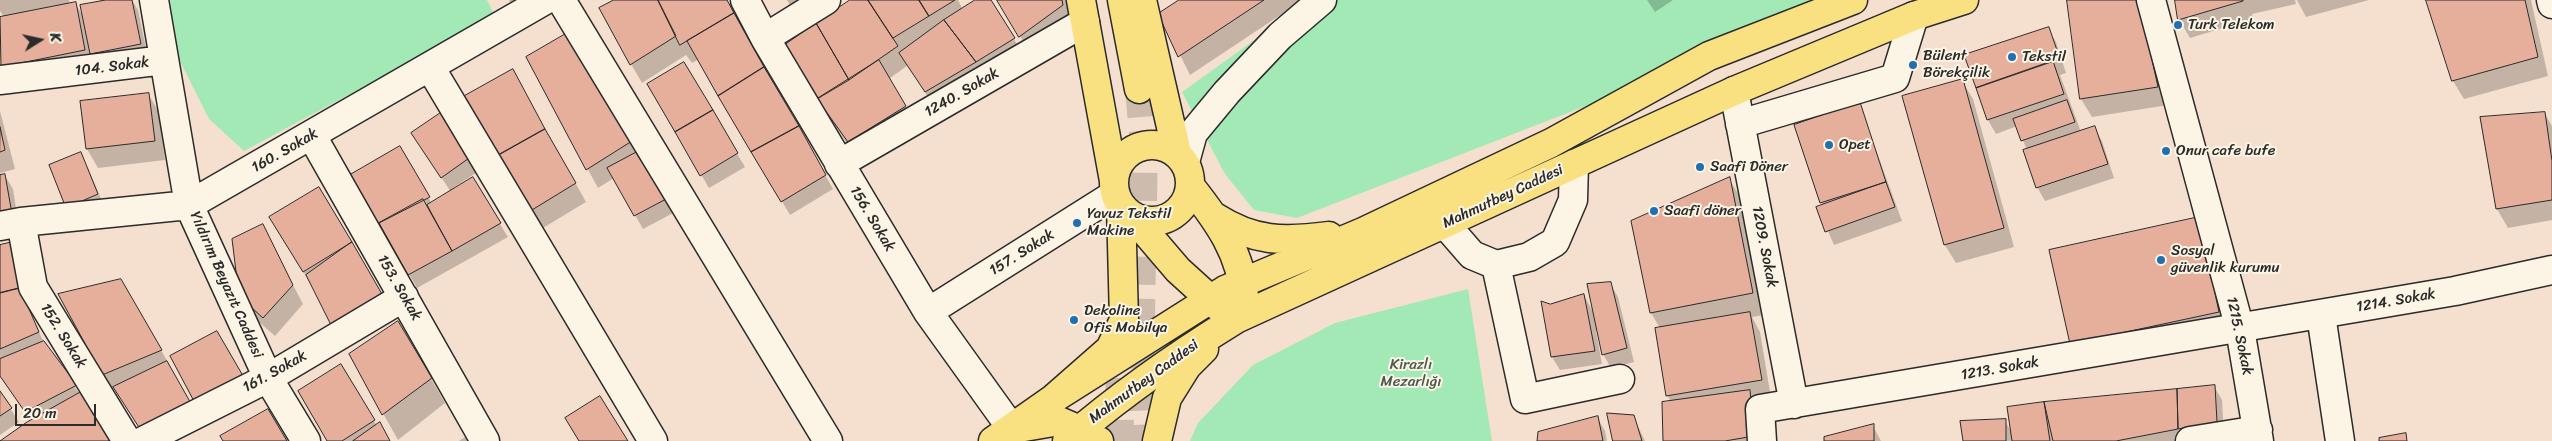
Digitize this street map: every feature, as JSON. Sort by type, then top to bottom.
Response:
[{"type":"main road","points":[[1122,0],[1139,89]]},
{"type":"main road","points":[[1120,199],[1149,221],[1169,218],[1180,210],[1187,200],[1184,168],[1142,0]]},
{"type":"main road","name":"Mahmutbey Caddesi","points":[[1053,399],[1208,299],[1363,232],[1550,143],[1710,56],[1853,0]]},
{"type":"main road","name":"Mahmutbey Caddesi","points":[[1082,437],[1105,408],[1180,353],[1236,320],[1734,91],[1914,16],[1964,0]]},
{"type":"main road","points":[[1086,7],[1113,98]]},
{"type":"main road","points":[[1086,7],[1120,199],[1178,270],[1208,299],[1236,320]]},
{"type":"main road","points":[[1002,435],[1053,399],[1110,349],[1124,320],[1120,199],[1123,160],[1131,151],[1142,146],[1155,145],[1184,168],[1236,255],[1244,282],[1244,300],[1236,320],[1187,366],[1166,398],[1157,441]]},
{"type":"main road","points":[[1214,217],[1236,230],[1291,241],[1363,232]]},
{"type":"main road","points":[[1002,435],[1059,421],[1082,437]]},
{"type":"street","name":"Yıldırım Beyazıt Caddesi","points":[[154,0],[189,205],[268,378],[306,441]]},
{"type":"street","name":"160. Sokak","points":[[11,224],[189,205],[312,136],[545,0]]},
{"type":"street","points":[[561,0],[828,441]]},
{"type":"street","name":"156. Sokak","points":[[746,0],[765,38],[839,164],[1002,435]]},
{"type":"street","points":[[765,38],[826,0]]},
{"type":"street","points":[[1184,168],[1193,134],[1227,92],[1280,36],[1322,0]]},
{"type":"street","name":"1215. Sokak","points":[[2151,0],[2240,329],[2258,436]]},
{"type":"street","points":[[2551,0],[2552,4]]},
{"type":"street","name":"1240. Sokak","points":[[839,164],[1086,7]]},
{"type":"street","points":[[1740,124],[1895,78],[1914,16]]},
{"type":"street","name":"104. Sokak","points":[[0,80],[164,60]]},
{"type":"street","points":[[430,67],[652,441]]},
{"type":"street","name":"1209. Sokak","points":[[1734,91],[1794,404]]},
{"type":"street","name":"153. Sokak","points":[[312,136],[485,441]]},
{"type":"street","points":[[1445,224],[1472,255],[1496,264],[1528,257],[1555,242],[1574,200],[1574,164]]},
{"type":"street","name":"157. Sokak","points":[[928,312],[1120,199]]},
{"type":"street","name":"152. Sokak","points":[[11,224],[33,287],[127,441]]},
{"type":"street","points":[[1496,264],[1524,399],[1620,379]]},
{"type":"street","name":"1214. Sokak","points":[[2240,329],[2455,291],[2552,270]]},
{"type":"street","name":"161. Sokak","points":[[144,441],[268,378],[404,297]]},
{"type":"street","points":[[2321,315],[2340,441]]},
{"type":"street","name":"1213. Sokak","points":[[1762,441],[1760,409],[2240,329]]},
{"type":"street","points":[[2190,441],[2258,436]]},
{"type":"green space","points":[[170,0],[487,0],[495,16],[244,151],[209,119],[178,57]]},
{"type":"green space","points":[[1310,0],[1859,0],[1297,218],[1254,210],[1225,174],[1182,92]]},
{"type":"green space","name":"Kirazlı Mezarlığı","points":[[1468,289],[1492,441],[1190,441],[1198,423],[1253,365],[1335,323]]},
{"type":"building","points":[[106,0],[132,0],[141,44],[90,54],[80,5]]},
{"type":"building","points":[[614,0],[658,0],[676,36],[630,65],[599,8]]},
{"type":"building","points":[[658,0],[727,0],[734,13],[680,45]]},
{"type":"building","points":[[850,0],[868,0],[898,46],[849,80],[816,23]]},
{"type":"building","points":[[868,0],[919,0],[929,16],[893,38]]},
{"type":"building","points":[[919,0],[955,0],[929,16]]},
{"type":"building","points":[[975,0],[991,0],[1015,38],[976,62],[944,20]]},
{"type":"building","points":[[997,0],[1062,0],[1063,5],[1019,37]]},
{"type":"building","points":[[1179,0],[1264,0],[1178,57],[1158,14]]},
{"type":"building","points":[[2067,0],[2139,0],[2158,87],[2080,99]]},
{"type":"building","points":[[2175,0],[2243,0],[2243,1],[2178,20]]},
{"type":"building","points":[[2426,0],[2525,0],[2538,57],[2452,81]]},
{"type":"building","points":[[76,2],[85,50],[1,67],[0,17]]},
{"type":"building","points":[[734,13],[764,67],[718,96],[687,41]]},
{"type":"building","points":[[944,20],[976,62],[925,92],[899,53]]},
{"type":"building","points":[[816,23],[849,80],[817,99],[785,45]]},
{"type":"building","name":"Tekstil","points":[[2049,27],[2060,59],[1976,88],[1964,55]]},
{"type":"building","points":[[569,32],[632,141],[586,170],[526,57]]},
{"type":"building","points":[[879,60],[906,106],[848,142],[817,99]]},
{"type":"building","points":[[2053,61],[2064,94],[1987,120],[1976,88]]},
{"type":"building","points":[[684,62],[713,110],[675,132],[647,84]]},
{"type":"building","points":[[764,67],[799,126],[751,152],[718,96]]},
{"type":"building","points":[[513,69],[545,129],[495,157],[461,98]]},
{"type":"building","points":[[1963,79],[2004,228],[1944,245],[1902,96]]},
{"type":"building","points":[[149,93],[155,141],[86,149],[80,101]]},
{"type":"building","points":[[2067,100],[2075,122],[2021,141],[2013,119]]},
{"type":"building","points":[[1860,102],[1886,182],[1820,203],[1794,125]]},
{"type":"building","points":[[713,110],[738,153],[700,176],[675,132]]},
{"type":"building","points":[[442,112],[472,156],[441,178],[411,133]]},
{"type":"building","points":[[2545,112],[2552,161],[2552,200],[2496,209],[2480,117]]},
{"type":"building","points":[[799,126],[826,175],[781,202],[751,152]]},
{"type":"building","points":[[2095,126],[2108,164],[2036,188],[2023,150]]},
{"type":"building","points":[[0,127],[5,150],[0,152]]},
{"type":"building","points":[[545,129],[576,183],[527,213],[495,157]]},
{"type":"building","points":[[400,146],[430,197],[379,223],[380,227],[350,175]]},
{"type":"building","points":[[639,151],[668,198],[634,216],[607,168]]},
{"type":"building","points":[[81,152],[98,194],[66,208],[49,165]]},
{"type":"building","points":[[5,174],[12,214],[0,216],[0,175]]},
{"type":"building","points":[[473,177],[501,223],[452,251],[427,205]]},
{"type":"building","points":[[1730,177],[1753,293],[1650,313],[1631,221]]},
{"type":"building","points":[[1886,182],[1895,207],[1825,232],[1816,207]]},
{"type":"building","points":[[319,187],[352,242],[303,272],[269,217]]},
{"type":"building","points":[[423,199],[452,251],[408,275],[379,223]]},
{"type":"building","points":[[2199,217],[2219,312],[2070,344],[2049,250]]},
{"type":"building","points":[[263,224],[293,285],[263,318],[239,296],[232,239]]},
{"type":"building","points":[[13,242],[20,288],[0,293],[0,245]]},
{"type":"building","points":[[352,242],[386,301],[334,331],[306,275]]},
{"type":"building","points":[[121,279],[162,350],[102,375],[58,294]]},
{"type":"building","points":[[1611,282],[1627,348],[1602,355],[1587,284]]},
{"type":"building","points":[[20,288],[39,332],[0,349],[0,293]]},
{"type":"building","points":[[1584,294],[1595,351],[1551,357],[1541,301],[1550,304]]},
{"type":"building","points":[[1750,312],[1762,380],[1666,396],[1655,328]]},
{"type":"building","points":[[398,321],[432,378],[382,415],[349,354]]},
{"type":"building","points":[[217,331],[246,381],[196,405],[170,356]]},
{"type":"building","points":[[44,341],[77,385],[25,412],[0,376],[0,359]]},
{"type":"building","points":[[167,361],[193,407],[142,432],[113,387]]},
{"type":"building","points":[[341,364],[375,420],[342,441],[327,441],[298,391]]},
{"type":"building","points":[[2215,385],[2217,422],[2178,429],[2177,389]]},
{"type":"building","points":[[2177,389],[2178,429],[2116,441],[2053,441],[2044,402]]},
{"type":"building","points":[[1750,390],[1754,436],[1725,441],[1663,441],[1662,402]]},
{"type":"building","points":[[0,391],[12,408],[0,416]]},
{"type":"building","points":[[81,392],[113,438],[108,441],[0,441],[27,422]]},
{"type":"building","points":[[600,396],[628,441],[579,441],[565,418]]},
{"type":"building","points":[[2044,402],[2050,441],[2012,441],[2007,407]]},
{"type":"building","points":[[268,409],[287,441],[223,441],[220,436]]},
{"type":"building","points":[[1607,413],[1634,415],[1642,441],[1613,441]]},
{"type":"building","points":[[1598,416],[1603,441],[1537,441],[1538,432]]},
{"type":"building","points":[[2006,419],[2006,441],[1963,441],[1960,421]]},
{"type":"building","points":[[380,422],[390,441],[353,441]]},
{"type":"building","points":[[1874,424],[1874,441],[1824,441],[1824,437]]},
{"type":"building","points":[[2406,433],[2407,441],[2379,441],[2379,438]]},
{"type":"tunnel","points":[[1139,89],[1144,145],[1140,372],[1143,441]]},
{"type":"tunnel","points":[[1119,336],[1120,441]]},
{"type":"place","name":"Turk Telekom","points":[[2178,25]]},
{"type":"place","name":"Tekstil","points":[[2012,57]]},
{"type":"place","name":"Bülent Börekçilik","points":[[1913,65]]},
{"type":"place","name":"Opet","points":[[1829,145]]},
{"type":"place","name":"Onur cafe bufe","points":[[2166,151]]},
{"type":"place","name":"Saafi Döner","points":[[1700,167]]},
{"type":"place","name":"Saafi döner","points":[[1654,211]]},
{"type":"place","name":"Yavuz Tekstil Makine","points":[[1077,223]]},
{"type":"place","name":"Sosyal güvenlik kurumu","points":[[2161,260]]},
{"type":"place","name":"Dekoline Ofis Mobilya","points":[[1074,320]]}]
